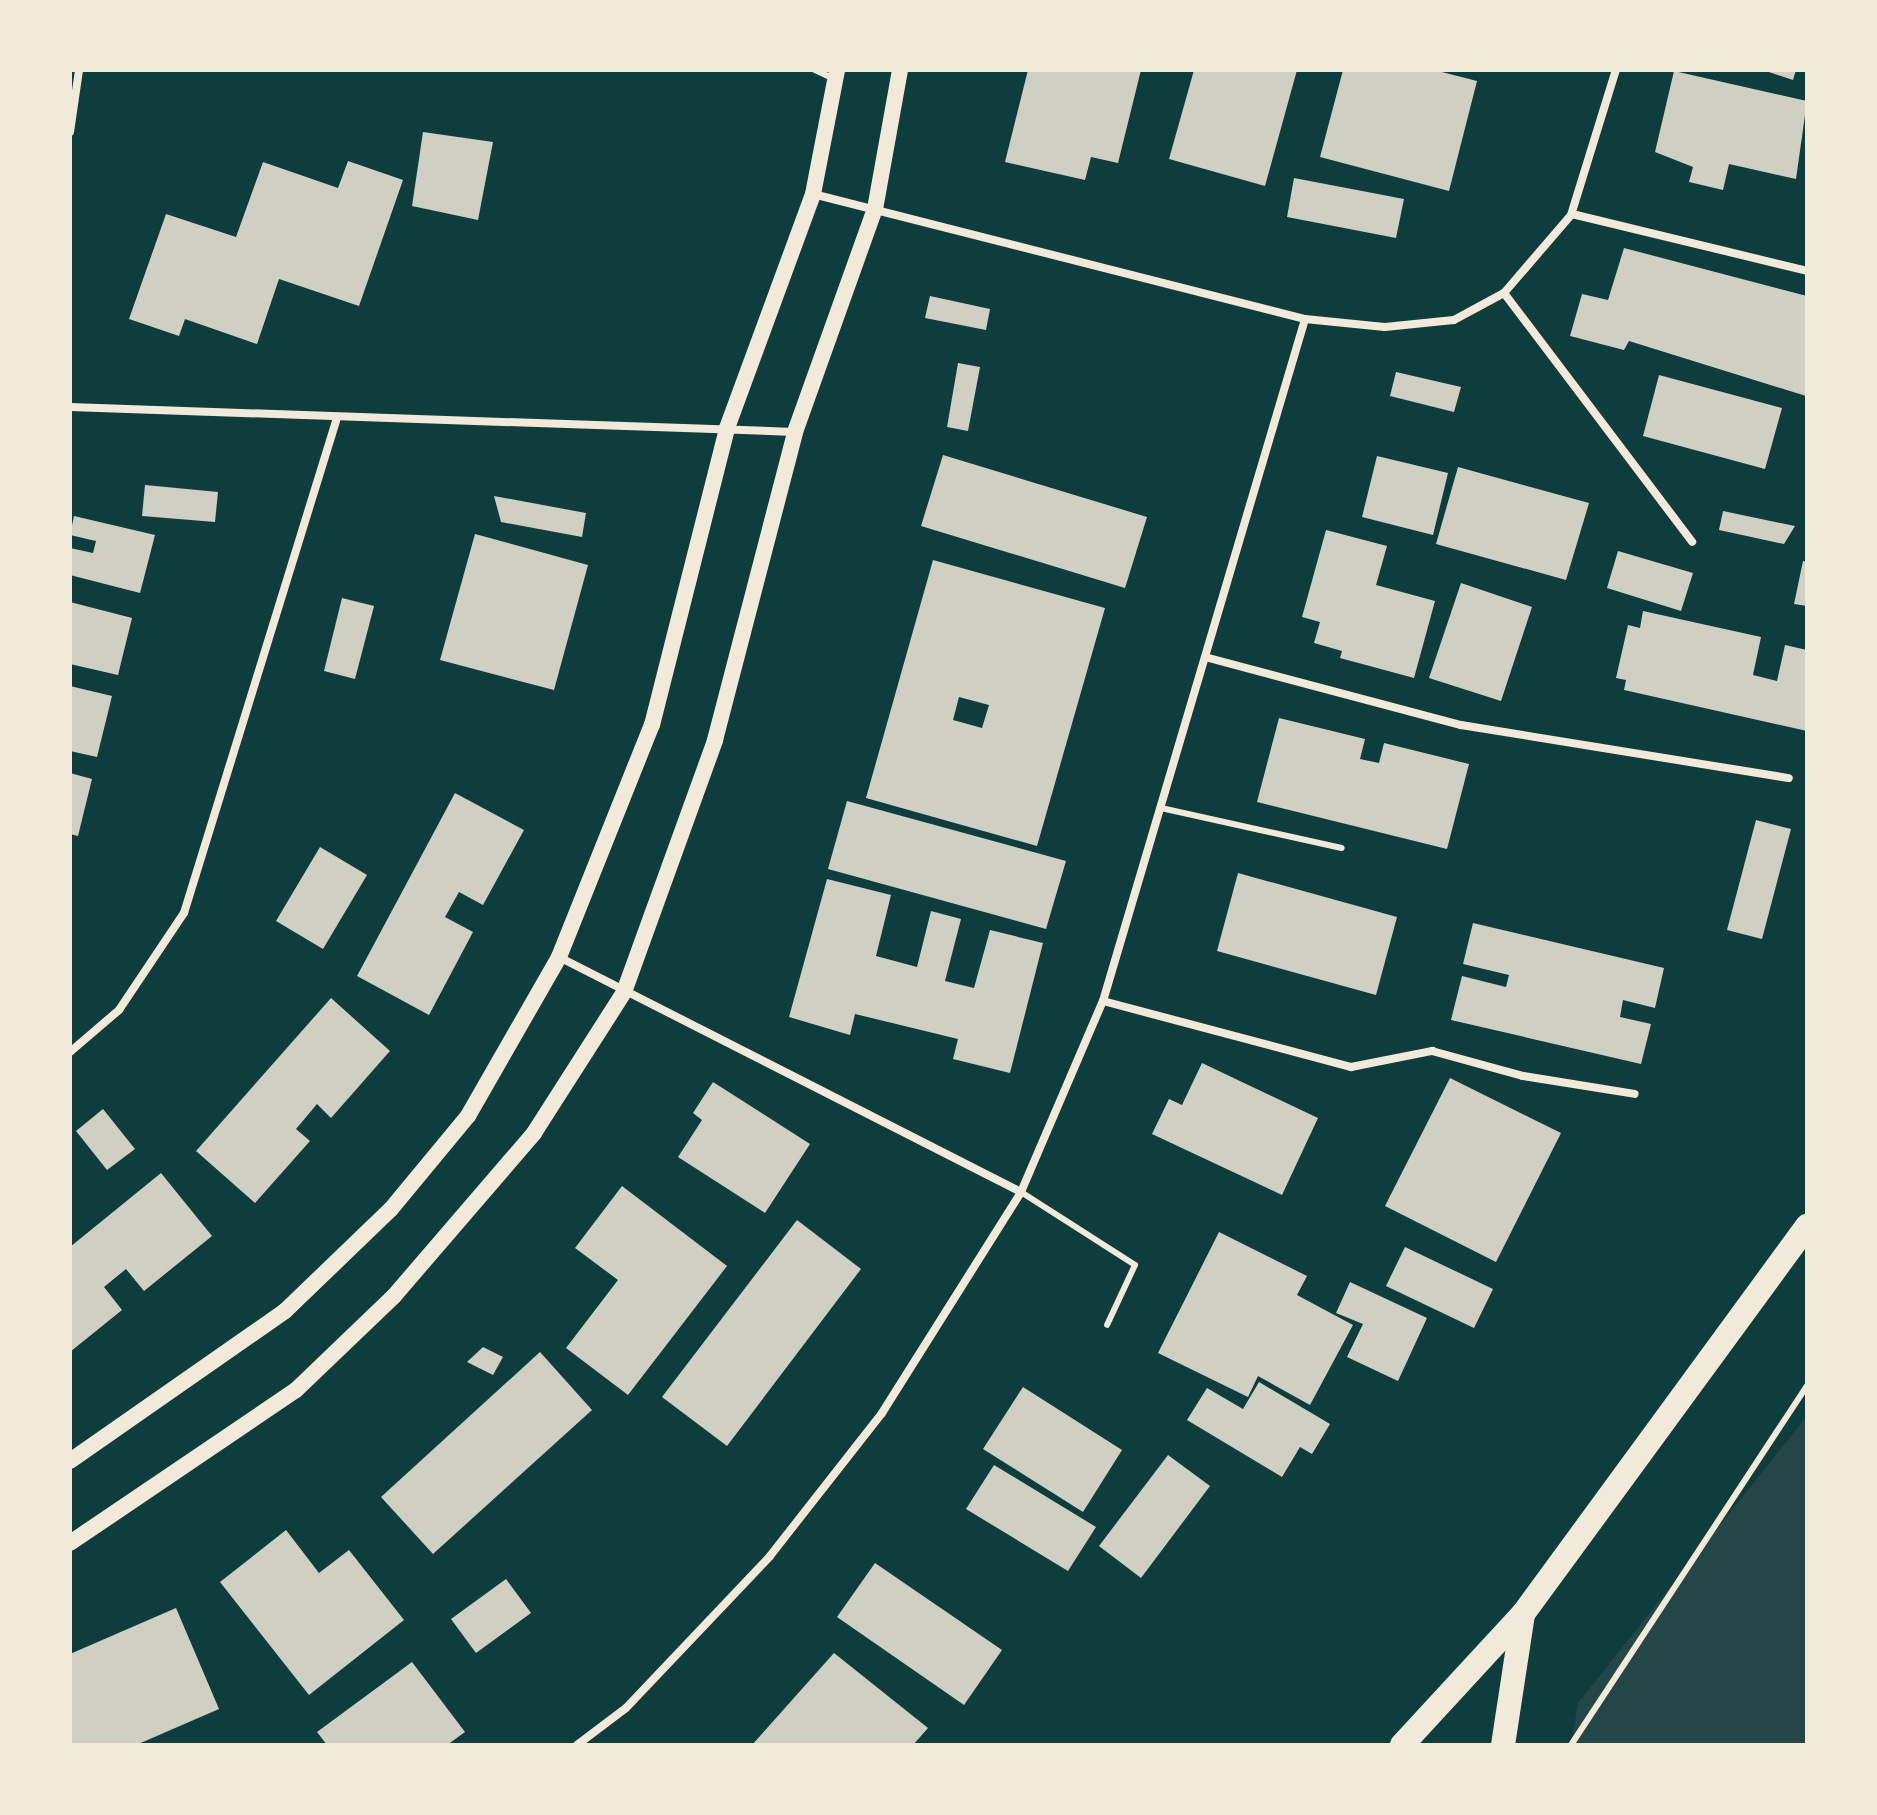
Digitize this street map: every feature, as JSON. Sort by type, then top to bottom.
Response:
[{"type":"highway","points":[[1402,1745],[1523,1614],[1807,1226]]},
{"type":"highway","points":[[1503,1745],[1523,1614]]},
{"type":"main road","points":[[70,1543],[296,1390],[394,1296],[534,1133],[624,992],[715,740],[795,432],[875,209],[900,70]]},
{"type":"main road","points":[[70,1461],[285,1311],[391,1209],[468,1116],[559,957],[652,725],[727,428],[813,194],[836,75]]},
{"type":"street","points":[[71,128],[79,70]]},
{"type":"street","points":[[813,194],[1305,319],[1385,327],[1454,320],[1504,293],[1572,214],[1616,70]]},
{"type":"street","points":[[1572,214],[1807,271]]},
{"type":"street","points":[[1504,293],[1692,542]]},
{"type":"street","points":[[577,1745],[626,1708],[770,1556],[882,1413],[1021,1192],[1103,1001],[1305,319]]},
{"type":"street","points":[[70,407],[336,421],[795,432]]},
{"type":"street","points":[[70,1052],[119,1010],[184,913],[336,421]]},
{"type":"street","points":[[1205,657],[1461,725],[1789,778]]},
{"type":"street","points":[[559,957],[1021,1192]]},
{"type":"street","points":[[1103,1001],[1351,1067],[1432,1051],[1523,1076],[1635,1094]]},
{"type":"lane","points":[[815,70],[836,75]]},
{"type":"lane","points":[[1161,808],[1342,848]]},
{"type":"lane","points":[[1021,1192],[1135,1265],[1107,1325]]},
{"type":"lane","points":[[1571,1745],[1807,1386]]},
{"type":"shaded area","points":[[1807,1416],[1807,1745],[1571,1745],[1578,1703]]},
{"type":"building","points":[[1028,70],[1141,70],[1118,163],[1091,157],[1085,180],[1005,162]]},
{"type":"building","points":[[1194,70],[1297,70],[1265,186],[1169,159]]},
{"type":"building","points":[[1343,70],[1434,70],[1477,81],[1449,191],[1320,157]]},
{"type":"building","points":[[1763,70],[1796,70],[1793,80]]},
{"type":"building","points":[[1674,71],[1807,101],[1796,179],[1729,164],[1723,190],[1689,182],[1693,167],[1655,152]]},
{"type":"building","points":[[423,132],[493,142],[478,220],[412,206]]},
{"type":"building","points":[[348,161],[403,180],[359,306],[279,279],[257,344],[185,319],[179,336],[129,319],[166,214],[236,237],[263,162],[338,188]]},
{"type":"building","points":[[1294,178],[1404,199],[1396,238],[1287,217]]},
{"type":"building","points":[[1624,248],[1807,296],[1806,396],[1629,341],[1624,350],[1570,336],[1582,294],[1608,300]]},
{"type":"building","points":[[930,296],[990,309],[986,330],[925,318]]},
{"type":"building","points":[[958,363],[980,367],[968,431],[947,427]]},
{"type":"building","points":[[1396,372],[1461,387],[1454,412],[1390,396]]},
{"type":"building","points":[[1659,375],[1782,408],[1765,469],[1643,436]]},
{"type":"building","points":[[943,455],[1147,517],[1125,588],[921,526]]},
{"type":"building","points":[[1377,456],[1448,473],[1433,535],[1362,517]]},
{"type":"building","points":[[1458,467],[1589,503],[1566,580],[1436,544]]},
{"type":"building","points":[[145,485],[218,492],[215,522],[142,516]]},
{"type":"building","points":[[494,496],[586,513],[582,537],[501,522]]},
{"type":"building","points":[[1723,511],[1795,526],[1784,544],[1719,530]]},
{"type":"building","points":[[74,516],[155,535],[140,593],[70,575],[70,548],[93,553],[96,541],[70,535]]},
{"type":"building","points":[[1326,530],[1387,546],[1376,585],[1435,601],[1414,678],[1340,658],[1342,651],[1314,643],[1320,622],[1302,617]]},
{"type":"building","points":[[475,534],[588,565],[554,690],[440,660]]},
{"type":"building","points":[[1618,551],[1693,573],[1681,611],[1607,588]]},
{"type":"building","points":[[933,560],[1105,608],[1037,846],[866,798]],"holes":[[[959,697],[989,705],[982,728],[953,720]]]},
{"type":"building","points":[[1803,561],[1807,562],[1807,606],[1794,604]]},
{"type":"building","points":[[1461,583],[1532,607],[1501,701],[1429,678]]},
{"type":"building","points":[[342,598],[374,606],[355,679],[324,671]]},
{"type":"building","points":[[70,602],[132,618],[118,675],[70,664]]},
{"type":"building","points":[[1643,611],[1761,637],[1753,675],[1777,681],[1785,645],[1807,650],[1807,731],[1624,690],[1626,680],[1616,678],[1628,625],[1640,628]]},
{"type":"building","points":[[70,686],[112,696],[97,757],[70,751]]},
{"type":"building","points":[[1279,718],[1365,739],[1360,759],[1379,763],[1384,743],[1469,764],[1447,849],[1257,802]]},
{"type":"building","points":[[70,773],[92,779],[78,836],[70,834]]},
{"type":"building","points":[[455,793],[524,830],[483,905],[459,892],[445,917],[473,932],[429,1015],[357,976]]},
{"type":"building","points":[[847,801],[1066,861],[1046,929],[828,869]]},
{"type":"building","points":[[1756,820],[1791,829],[1762,939],[1727,930]]},
{"type":"building","points":[[320,847],[367,875],[323,949],[276,921]]},
{"type":"building","points":[[1238,873],[1397,917],[1376,995],[1217,951]]},
{"type":"building","points":[[827,879],[891,895],[876,956],[917,967],[931,911],[961,919],[945,981],[974,988],[990,930],[1043,943],[1010,1073],[953,1059],[958,1039],[855,1014],[850,1035],[789,1017]]},
{"type":"building","points":[[1473,923],[1664,968],[1655,1008],[1623,1000],[1620,1017],[1651,1024],[1641,1064],[1451,1020],[1462,976],[1506,987],[1509,975],[1463,964]]},
{"type":"building","points":[[331,998],[390,1051],[331,1118],[317,1104],[296,1129],[310,1141],[255,1203],[196,1151]]},
{"type":"building","points":[[1202,1063],[1318,1118],[1282,1195],[1152,1134],[1169,1099],[1182,1105]]},
{"type":"building","points":[[1450,1078],[1561,1133],[1496,1262],[1385,1206]]},
{"type":"building","points":[[713,1082],[810,1144],[765,1213],[678,1157],[702,1120],[693,1113]]},
{"type":"building","points":[[103,1109],[135,1149],[107,1170],[76,1131]]},
{"type":"building","points":[[161,1173],[212,1236],[144,1291],[126,1269],[104,1287],[122,1310],[70,1352],[70,1247]]},
{"type":"building","points":[[622,1186],[727,1266],[628,1395],[566,1348],[618,1280],[575,1248]]},
{"type":"building","points":[[797,1220],[861,1269],[727,1446],[662,1397]]},
{"type":"building","points":[[1219,1232],[1307,1276],[1297,1295],[1353,1325],[1310,1405],[1258,1376],[1248,1397],[1158,1353]]},
{"type":"building","points":[[1405,1247],[1493,1289],[1474,1328],[1386,1286]]},
{"type":"building","points":[[1350,1282],[1427,1318],[1398,1381],[1347,1357],[1363,1324],[1336,1313]]},
{"type":"building","points":[[483,1347],[503,1357],[493,1375],[467,1362]]},
{"type":"building","points":[[540,1352],[592,1410],[433,1554],[381,1497]]},
{"type":"building","points":[[1259,1382],[1330,1424],[1312,1454],[1300,1447],[1282,1477],[1187,1420],[1207,1388],[1243,1409]]},
{"type":"building","points":[[1023,1387],[1122,1450],[1083,1512],[983,1449]]},
{"type":"building","points":[[1168,1455],[1210,1486],[1141,1578],[1099,1546]]},
{"type":"building","points":[[994,1465],[1096,1527],[1068,1571],[966,1509]]},
{"type":"building","points":[[286,1530],[319,1573],[349,1550],[404,1620],[309,1695],[220,1582]]},
{"type":"building","points":[[875,1563],[1002,1650],[964,1705],[837,1617]]},
{"type":"building","points":[[506,1579],[531,1613],[476,1653],[451,1619]]},
{"type":"building","points":[[176,1608],[219,1709],[136,1745],[70,1745],[70,1654]]},
{"type":"building","points":[[834,1653],[928,1728],[913,1745],[752,1745]]},
{"type":"building","points":[[412,1662],[465,1732],[447,1745],[327,1745],[317,1732]]}]
